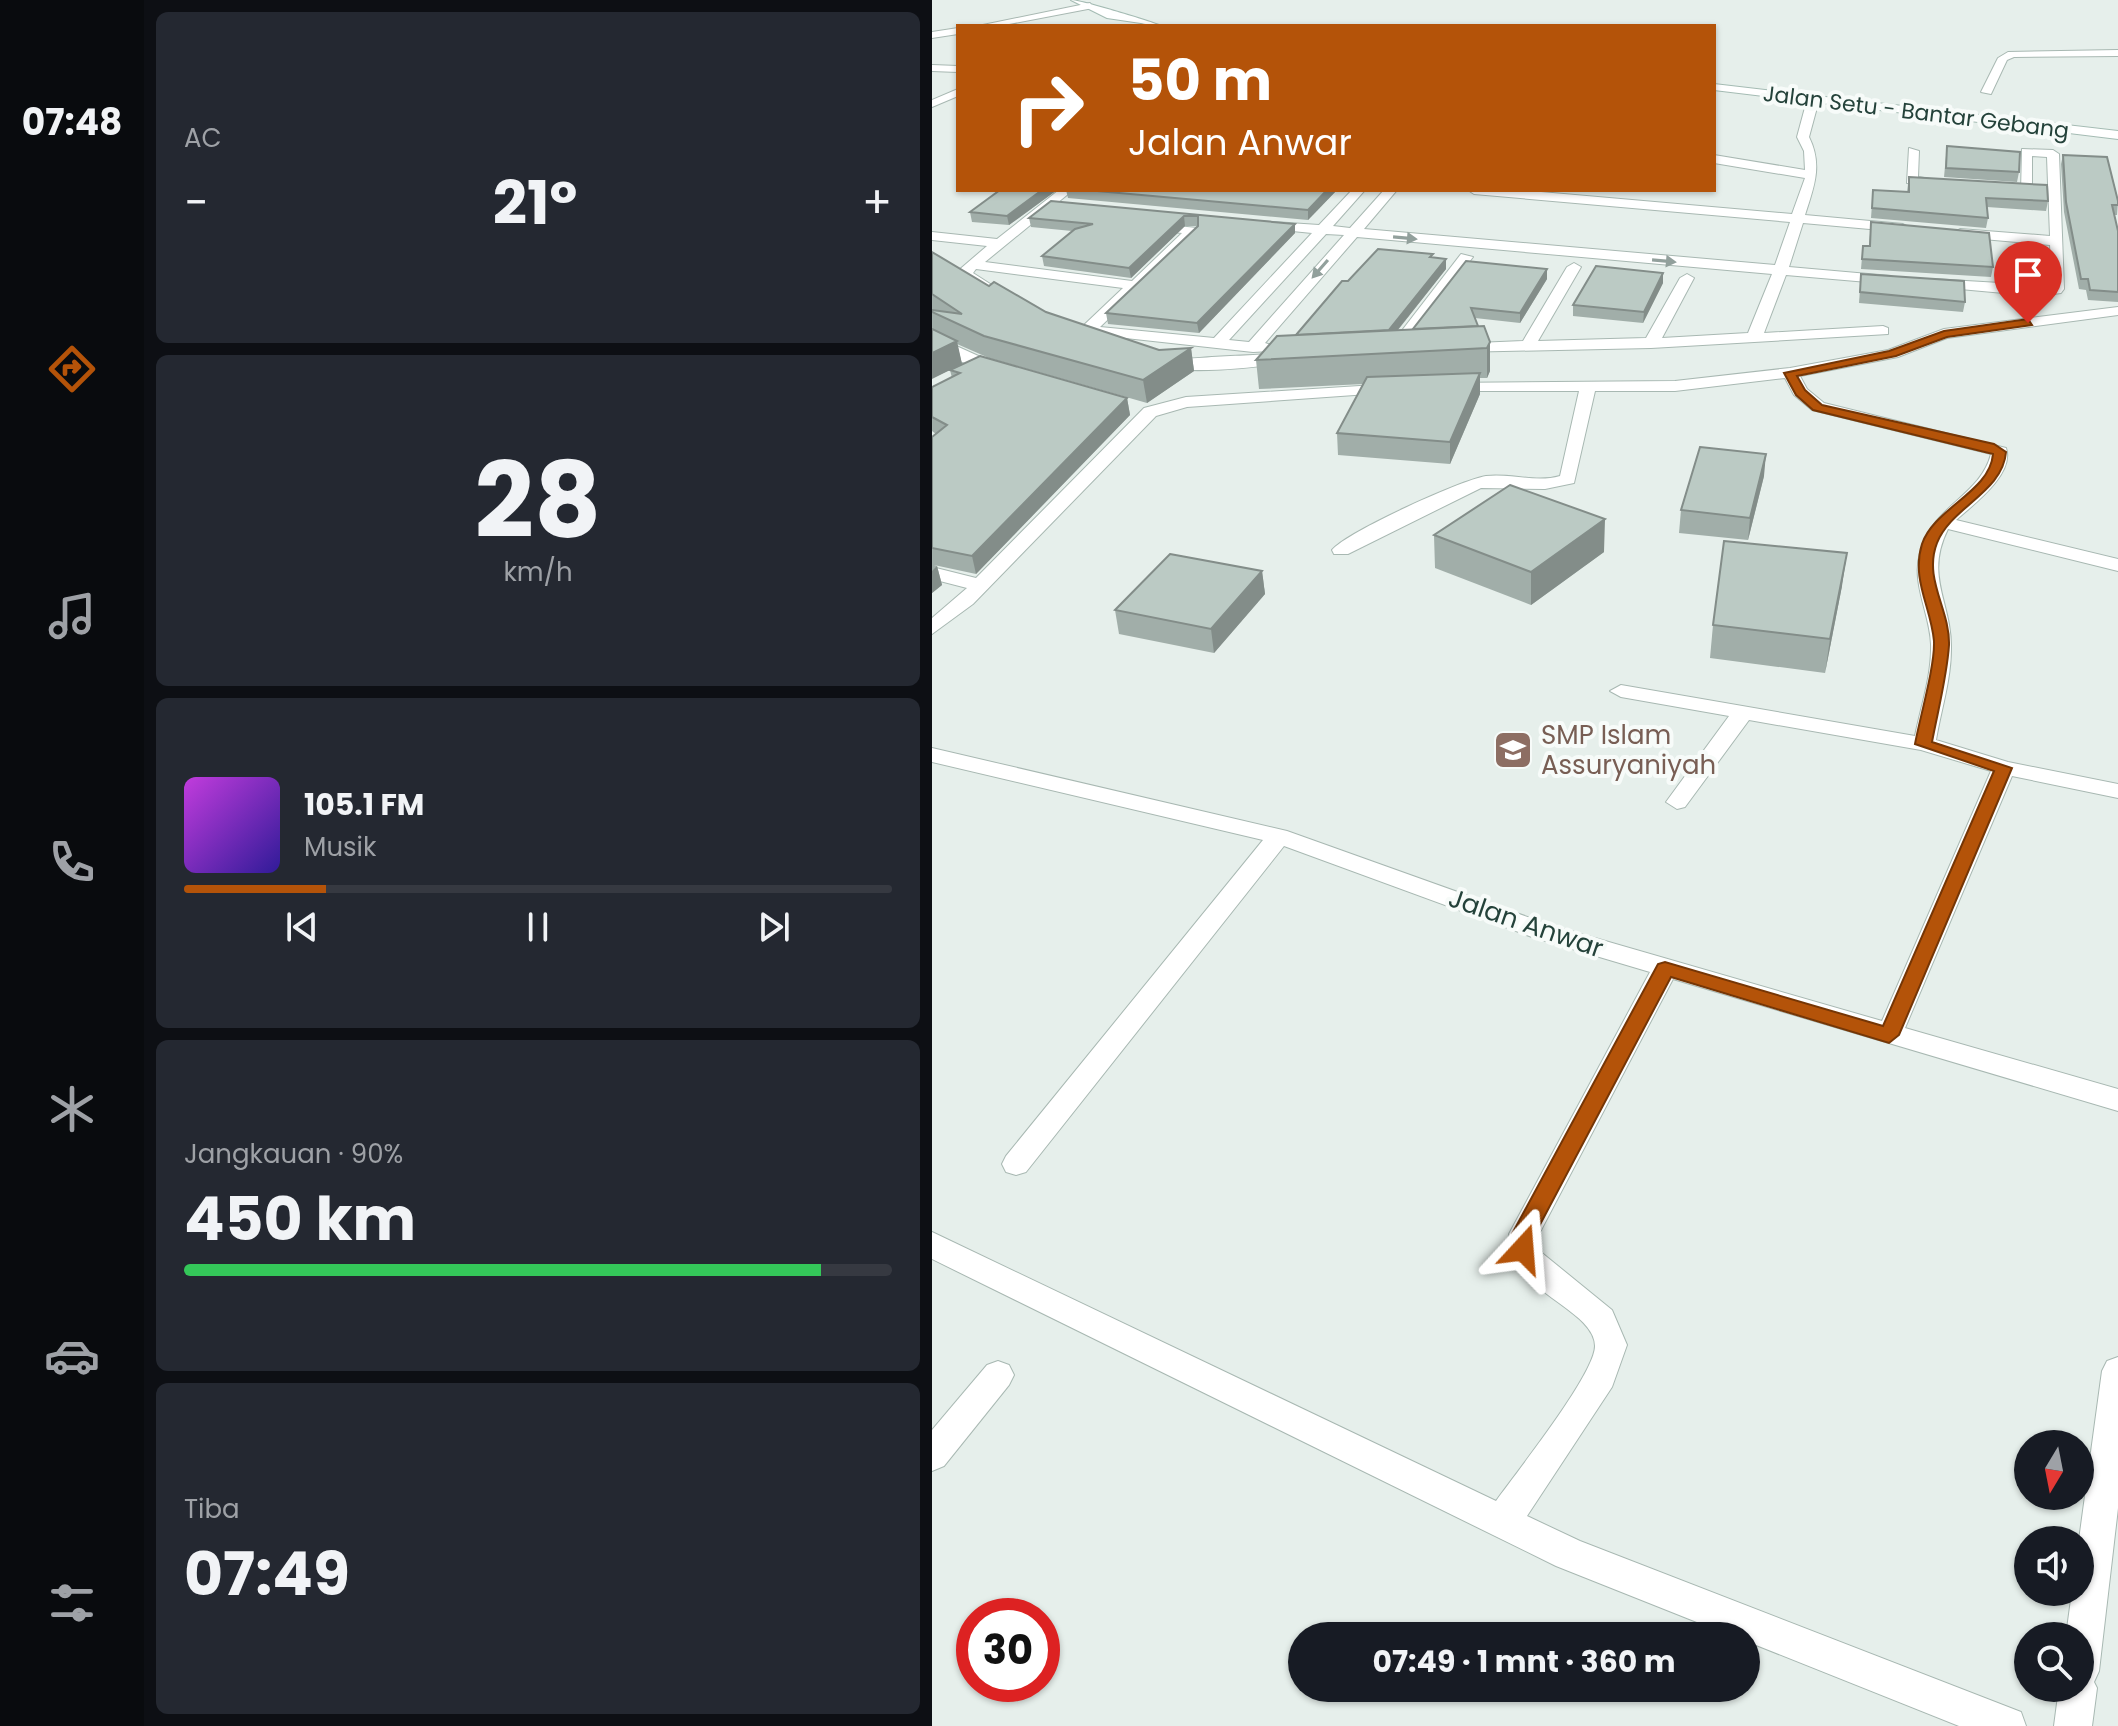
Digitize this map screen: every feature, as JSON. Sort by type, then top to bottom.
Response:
[{"type":"street","points":[[1076,0],[1111,16],[1143,24]]},
{"type":"street","points":[[994,24],[1090,6]]},
{"type":"street","points":[[932,35],[956,31]]},
{"type":"street","points":[[1987,92],[2003,58],[2012,54],[2118,53]]},
{"type":"street","points":[[932,68],[956,69]]},
{"type":"street","name":"Jalan Setu - Bantar Gebang","points":[[1716,87],[2118,135]]},
{"type":"street","points":[[932,104],[956,93]]},
{"type":"street","points":[[1755,335],[1765,286],[1777,271],[1812,175],[1803,125],[1813,100]]},
{"type":"street","points":[[1913,151],[1911,180],[1952,184]]},
{"type":"street","points":[[1140,212],[1241,229],[1316,236],[1352,233],[1908,282],[2051,291],[2059,286],[2053,154],[2026,152],[2026,189]]},
{"type":"street","points":[[1716,159],[1812,175]]},
{"type":"street","points":[[2011,188],[2056,191]]},
{"type":"street","points":[[1005,297],[966,275],[971,264],[1064,192]]},
{"type":"street","points":[[1218,343],[1357,192]]},
{"type":"street","points":[[1253,347],[1389,192]]},
{"type":"street","points":[[1497,192],[1919,229]]},
{"type":"street","points":[[1049,203],[1079,206]]},
{"type":"street","points":[[1035,214],[1066,218]]},
{"type":"street","points":[[1129,224],[1192,231],[1241,229]]},
{"type":"street","points":[[1088,330],[1192,231]]},
{"type":"street","points":[[1950,232],[2057,241]]},
{"type":"street","points":[[932,236],[996,243]]},
{"type":"street","points":[[1316,236],[1341,245],[1631,273]]},
{"type":"street","points":[[1395,350],[1466,257]]},
{"type":"street","points":[[971,264],[1132,285]]},
{"type":"street","points":[[1528,345],[1574,267]]},
{"type":"street","points":[[1651,343],[1687,278]]},
{"type":"street","points":[[932,628],[980,585],[1143,409],[1186,402],[1419,387],[1675,386],[1790,373],[1892,354],[1944,334],[2118,311]]},
{"type":"street","points":[[1125,352],[1056,328],[1302,354],[1188,365],[1152,361]]},
{"type":"street","points":[[1439,348],[1651,343],[1755,335],[1883,331]]},
{"type":"street","points":[[932,340],[982,364],[1012,373]]},
{"type":"street","points":[[957,376],[982,364]]},
{"type":"street","points":[[1790,373],[1800,392],[1818,407],[2000,452],[1999,464],[1978,490],[1942,522],[1930,543],[1925,574],[1942,642],[1924,744]]},
{"type":"street","points":[[1341,550],[1477,483],[1503,481],[1539,487],[1568,479],[1588,385]]},
{"type":"street","points":[[1942,522],[2118,565]]},
{"type":"street","points":[[932,573],[980,585]]},
{"type":"street","points":[[1621,691],[1924,744],[2004,768],[2118,791]]},
{"type":"street","points":[[1677,802],[1742,714]]},
{"type":"street","name":"Jalan Anwar","points":[[932,755],[1279,836],[1541,931],[2118,1100]]},
{"type":"street","points":[[1889,1035],[2004,768]]},
{"type":"street","points":[[1016,1164],[1279,836]]},
{"type":"street","points":[[1503,1521],[1601,1377],[1611,1345],[1601,1320],[1531,1262],[1523,1249],[1524,1234],[1665,969]]},
{"type":"street","points":[[932,1245],[1569,1554],[2007,1726]]},
{"type":"street","points":[[2086,1622],[2118,1371]]},
{"type":"street","points":[[932,1455],[998,1375]]},
{"type":"street","points":[[2073,1726],[2076,1702]]},
{"type":"building","points":[[1947,146],[2020,152],[2019,172],[1946,168]]},
{"type":"building","points":[[2063,155],[2107,157],[2118,201],[2118,205],[2112,205],[2118,231],[2118,292],[2090,290],[2088,279],[2081,279],[2066,202]]},
{"type":"building","points":[[1909,177],[2047,185],[2048,201],[1986,198],[1988,218],[1872,208],[1873,190],[1909,192]]},
{"type":"building","points":[[997,192],[1039,192],[1007,216],[970,212]]},
{"type":"building","points":[[1108,192],[1325,192],[1308,210]]},
{"type":"building","points":[[1051,201],[1295,224],[1197,323],[1106,313],[1198,226],[1198,216],[1184,216],[1129,268],[1042,256],[1075,229],[1093,224],[1029,218]]},
{"type":"building","points":[[1871,222],[1989,233],[1993,267],[1862,259],[1863,246],[1870,246]]},
{"type":"building","points":[[1378,249],[1433,254],[1430,257],[1446,259],[1389,330],[1296,335],[1342,281],[1348,281]]},
{"type":"building","points":[[932,252],[989,286],[994,282],[1046,312],[1159,350],[1191,348],[1143,380],[984,336],[932,312],[962,314],[932,294]]},
{"type":"building","points":[[1466,261],[1547,269],[1520,313],[1471,308],[1478,326],[1413,329]]},
{"type":"building","points":[[1596,266],[1663,273],[1644,312],[1573,305]]},
{"type":"building","points":[[1861,274],[1964,281],[1965,302],[1860,292]]},
{"type":"building","points":[[1484,326],[1490,342],[1487,348],[1256,360],[1277,336]]},
{"type":"building","points":[[932,329],[957,341],[932,353]]},
{"type":"building","points":[[980,356],[1127,398],[972,556],[932,548],[932,437],[947,425],[932,417],[932,387],[960,373],[950,370]]},
{"type":"building","points":[[1480,373],[1450,442],[1337,433],[1367,377]]},
{"type":"building","points":[[1700,447],[1766,454],[1750,518],[1681,510]]},
{"type":"building","points":[[1510,485],[1605,519],[1531,572],[1434,535]]},
{"type":"building","points":[[1724,541],[1847,553],[1830,639],[1713,625]]},
{"type":"building","points":[[1170,554],[1262,571],[1211,629],[1115,610]]},
{"type":"place","name":"SMP Islam Assuryaniyah","points":[[1513,750]]},
{"type":"route","points":[[1523,1249],[1524,1234],[1665,969],[1889,1035],[2004,768],[1924,744],[1942,642],[1925,574],[1930,543],[1942,522],[1978,490],[1999,464],[2000,452],[1910,427],[1818,407],[1800,392],[1790,373],[1892,354],[1944,334],[2028,323]]}]
